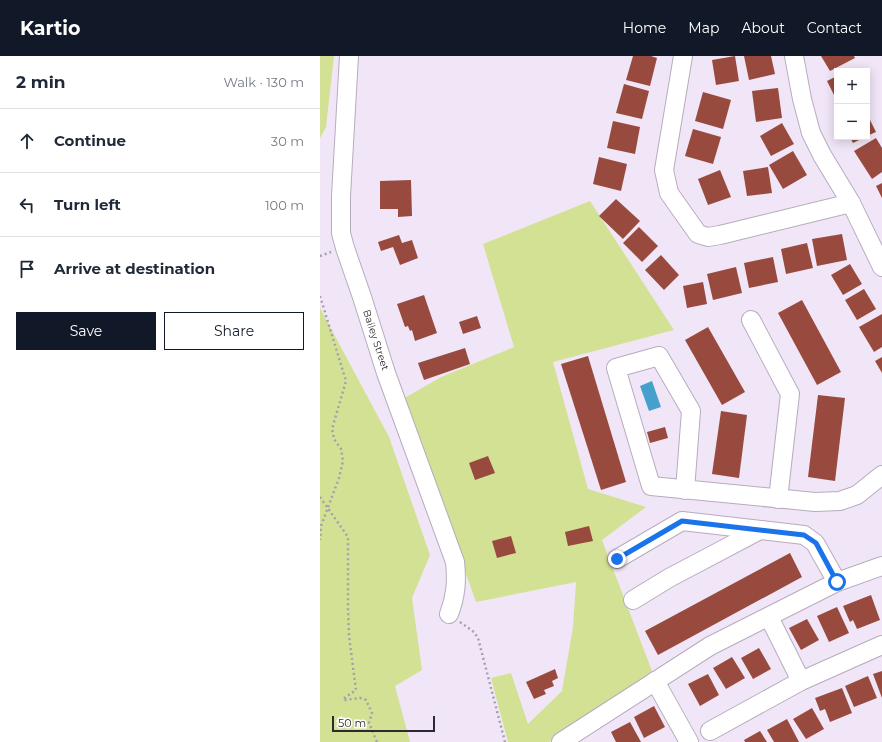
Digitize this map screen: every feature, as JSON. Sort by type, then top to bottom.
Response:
[{"type":"street","name":"Bailey Street","points":[[349,56],[341,203],[341,233],[386,373],[455,562],[457,577],[456,593],[449,614]]},
{"type":"street","points":[[683,56],[664,170],[669,193],[698,234],[708,237],[720,235],[851,203]]},
{"type":"street","points":[[794,56],[802,99],[811,133],[822,155],[851,203],[882,267]]},
{"type":"street","points":[[751,320],[790,394],[778,499]]},
{"type":"street","points":[[685,490],[691,412],[659,356],[616,368],[651,486],[685,490],[778,499],[816,502],[840,501],[857,495],[882,475]]},
{"type":"street","points":[[617,559],[682,521],[804,535],[816,543],[837,582]]},
{"type":"street","points":[[633,600],[669,578],[760,530]]},
{"type":"street","points":[[561,742],[655,680],[710,646],[837,582],[882,566]]},
{"type":"street","points":[[769,617],[801,681]]},
{"type":"street","points":[[710,731],[801,681],[882,645]]},
{"type":"street","points":[[655,680],[689,742]]},
{"type":"path","points":[[320,296],[346,381],[332,429],[334,439],[341,449],[343,461],[339,478],[321,526],[320,540]]},
{"type":"path","points":[[320,497],[348,537],[349,636],[356,690],[343,699],[360,698],[366,700],[372,713],[369,723],[377,742]]},
{"type":"path","points":[[449,614],[476,635],[505,742]]},
{"type":"green space","points":[[320,56],[334,56],[326,127],[320,138]]},
{"type":"green space","points":[[590,201],[674,330],[553,362],[588,489],[646,507],[602,540],[652,671],[549,742],[508,742],[491,678],[511,673],[528,724],[562,691],[573,627],[576,582],[476,602],[403,399],[441,377],[514,347],[483,244]]},
{"type":"green space","points":[[320,308],[389,437],[430,555],[412,598],[422,670],[395,686],[410,742],[320,742]]},
{"type":"water","points":[[652,381],[661,407],[649,411],[640,386]]},
{"type":"building","points":[[633,56],[651,56],[657,58],[650,86],[626,80]]},
{"type":"building","points":[[735,56],[739,81],[716,85],[712,60]]},
{"type":"building","points":[[744,56],[771,56],[775,74],[749,80]]},
{"type":"building","points":[[821,56],[854,56],[855,58],[830,71]]},
{"type":"building","points":[[834,78],[834,95],[827,81]]},
{"type":"building","points":[[624,84],[649,91],[642,119],[616,113]]},
{"type":"building","points":[[778,88],[782,118],[756,122],[752,91]]},
{"type":"building","points":[[703,92],[731,100],[723,129],[695,121]]},
{"type":"building","points":[[870,120],[876,132],[870,135]]},
{"type":"building","points":[[613,121],[640,127],[635,154],[607,148]]},
{"type":"building","points":[[782,123],[794,144],[771,156],[760,136]]},
{"type":"building","points":[[693,129],[721,137],[713,164],[685,156]]},
{"type":"building","points":[[876,138],[882,148],[882,172],[872,179],[854,151]]},
{"type":"building","points":[[852,140],[859,140],[853,143]]},
{"type":"building","points":[[793,151],[807,175],[783,189],[769,165]]},
{"type":"building","points":[[599,157],[627,164],[621,191],[593,184]]},
{"type":"building","points":[[768,167],[772,193],[747,196],[743,171]]},
{"type":"building","points":[[720,170],[731,197],[708,205],[698,179]]},
{"type":"building","points":[[411,180],[412,216],[398,217],[398,209],[380,209],[380,181]]},
{"type":"building","points":[[882,183],[882,198],[876,186]]},
{"type":"building","points":[[616,199],[640,221],[623,239],[599,216]]},
{"type":"building","points":[[639,227],[658,246],[642,262],[623,243]]},
{"type":"building","points":[[842,234],[847,260],[817,266],[812,239]]},
{"type":"building","points":[[399,235],[402,243],[412,240],[418,258],[400,265],[393,247],[381,251],[378,242]]},
{"type":"building","points":[[807,243],[813,268],[786,274],[781,249]]},
{"type":"building","points":[[661,255],[679,275],[664,290],[645,270]]},
{"type":"building","points":[[773,257],[778,282],[749,288],[744,263]]},
{"type":"building","points":[[850,264],[862,284],[843,295],[831,275]]},
{"type":"building","points":[[736,267],[742,293],[713,300],[707,274]]},
{"type":"building","points":[[703,282],[707,304],[687,308],[683,286]]},
{"type":"building","points":[[864,289],[876,309],[857,320],[845,300]]},
{"type":"building","points":[[424,295],[437,333],[415,341],[412,330],[410,331],[408,326],[405,327],[397,304]]},
{"type":"building","points":[[802,300],[841,372],[817,385],[778,313]]},
{"type":"building","points":[[882,314],[882,347],[874,352],[859,327]]},
{"type":"building","points":[[477,316],[481,328],[463,334],[459,322]]},
{"type":"building","points":[[708,327],[745,392],[722,405],[685,340]]},
{"type":"building","points":[[465,348],[470,364],[424,380],[418,363]]},
{"type":"building","points":[[588,356],[626,482],[601,490],[561,364]]},
{"type":"building","points":[[882,357],[882,373],[875,361]]},
{"type":"building","points":[[818,395],[845,398],[835,481],[808,477]]},
{"type":"building","points":[[721,411],[747,415],[739,478],[712,474]]},
{"type":"building","points":[[665,427],[668,438],[650,443],[647,432]]},
{"type":"building","points":[[488,456],[495,473],[475,480],[469,463]]},
{"type":"building","points":[[589,526],[593,541],[568,546],[565,532]]},
{"type":"building","points":[[511,536],[516,553],[497,558],[492,541]]},
{"type":"building","points":[[790,553],[802,577],[658,655],[645,631]]},
{"type":"building","points":[[871,595],[880,620],[857,629],[853,620],[850,622],[843,606]]},
{"type":"building","points":[[837,607],[849,633],[829,642],[817,616]]},
{"type":"building","points":[[807,619],[819,640],[801,650],[789,628]]},
{"type":"building","points":[[759,648],[771,669],[753,679],[741,658]]},
{"type":"building","points":[[732,657],[745,678],[726,689],[713,668]]},
{"type":"building","points":[[555,669],[558,678],[552,681],[554,686],[544,690],[546,694],[534,699],[526,682]]},
{"type":"building","points":[[882,671],[882,698],[873,674]]},
{"type":"building","points":[[708,674],[719,695],[700,706],[688,684]]},
{"type":"building","points":[[868,676],[877,698],[854,707],[845,686]]},
{"type":"building","points":[[842,688],[852,713],[830,722],[825,709],[820,711],[815,698]]},
{"type":"building","points":[[654,706],[665,727],[644,738],[634,717]]},
{"type":"building","points":[[812,708],[824,729],[806,739],[793,719]]},
{"type":"building","points":[[787,719],[799,742],[774,742],[767,730]]},
{"type":"building","points":[[630,722],[641,742],[616,742],[611,732]]},
{"type":"building","points":[[760,731],[767,742],[745,742],[744,740]]},
{"type":"route","points":[[617,559],[682,521],[804,535],[816,543],[837,582]]}]
